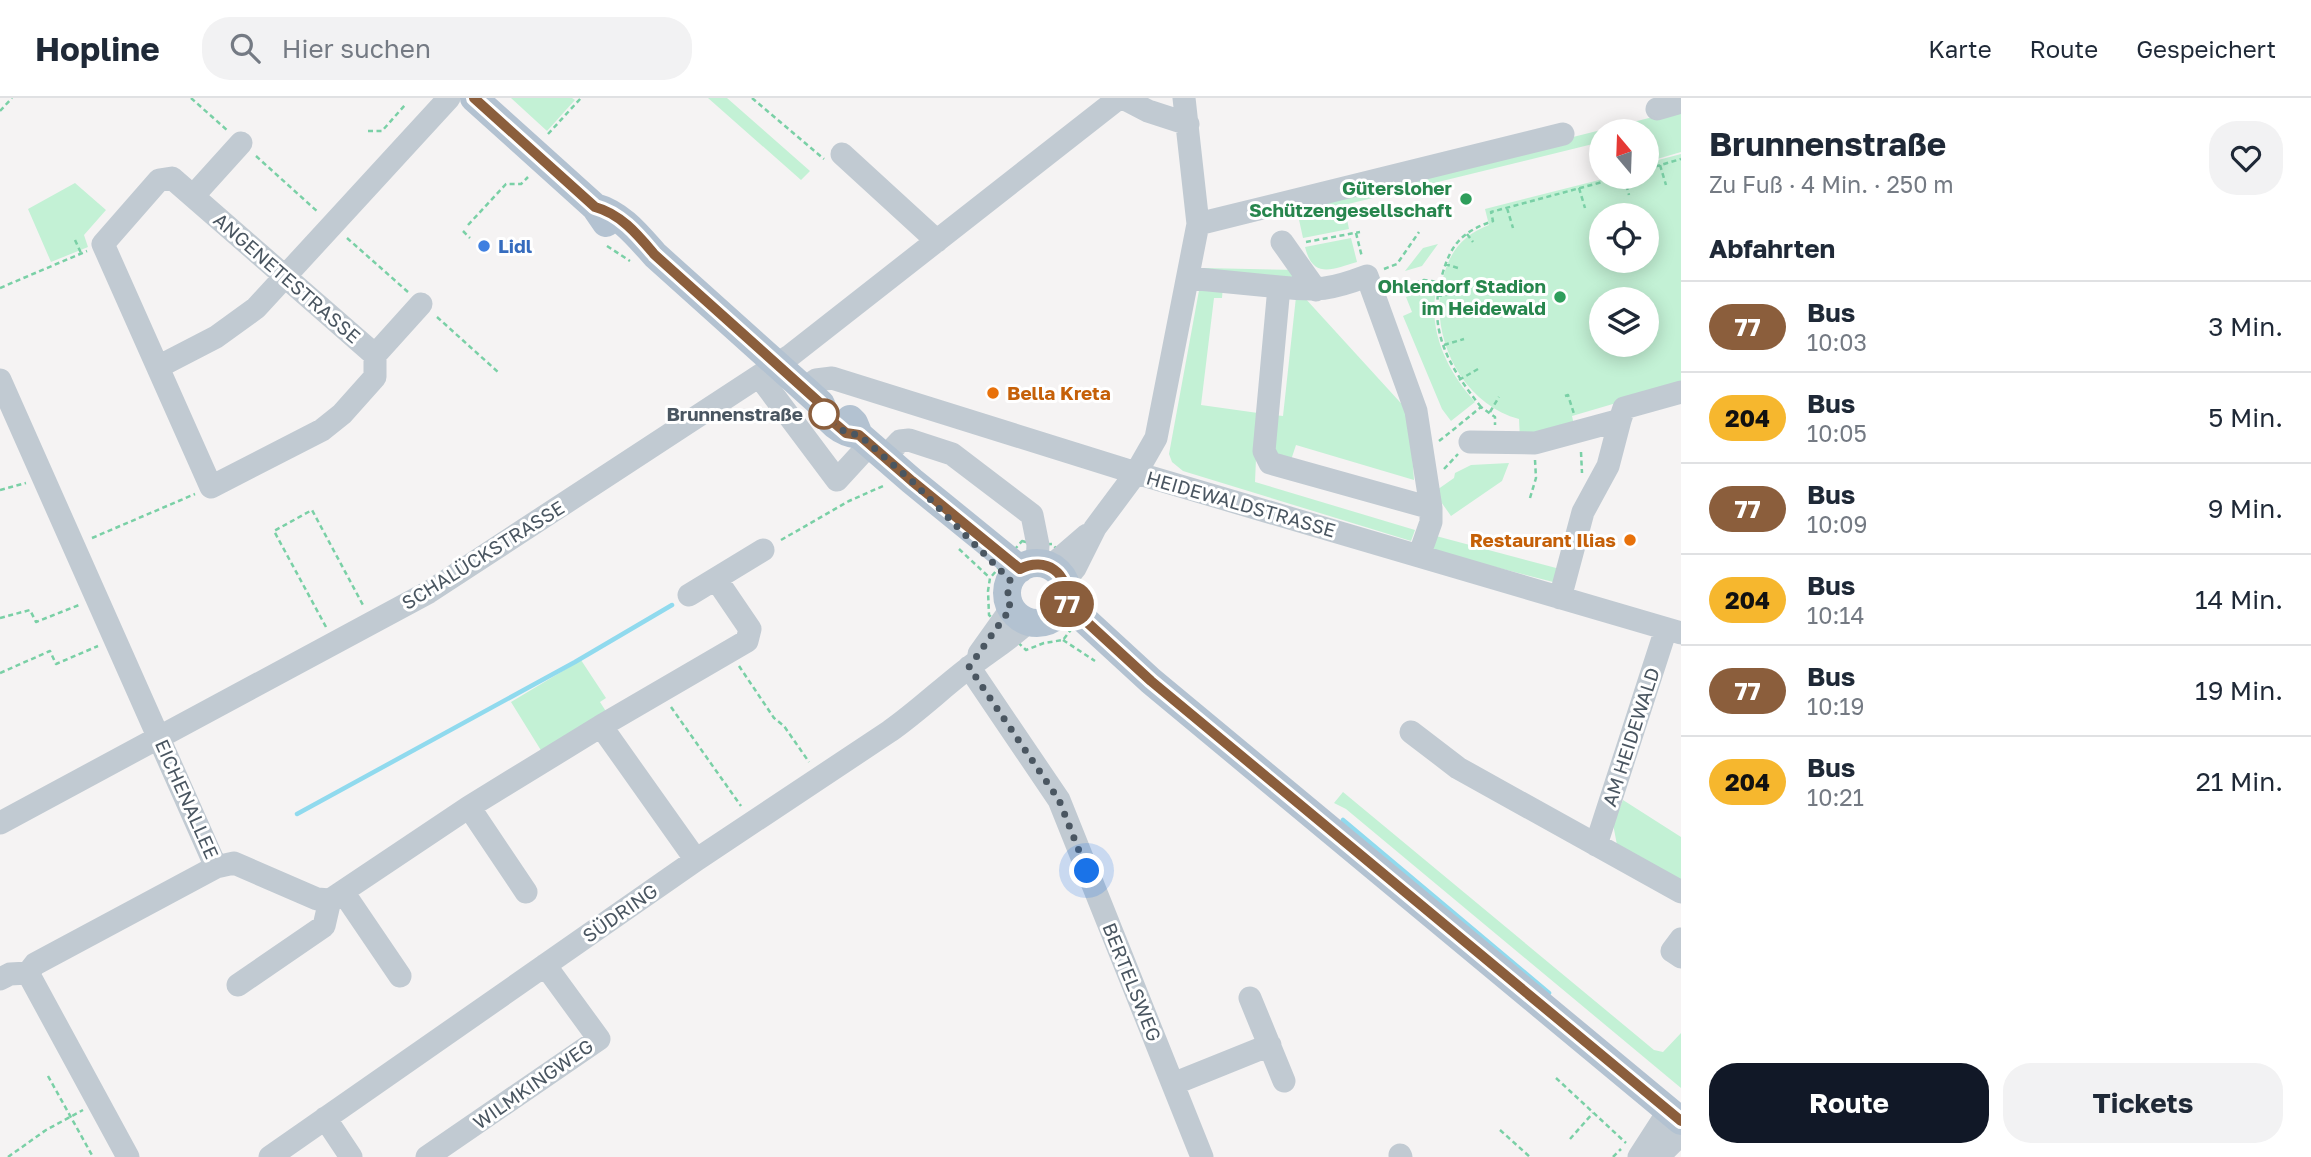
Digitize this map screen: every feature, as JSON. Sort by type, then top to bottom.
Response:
[{"type":"main road","points":[[474,98],[595,207],[606,210],[622,221],[767,370],[833,404],[854,423],[899,483],[1031,599],[1151,681],[1677,1122]]},
{"type":"street","points":[[158,367],[216,337],[256,308],[449,98]]},
{"type":"street","points":[[1121,98],[1148,111],[1188,124]]},
{"type":"street","name":"SCHALÜCKSTRASSE","points":[[0,822],[429,593],[767,370],[1121,98]]},
{"type":"street","points":[[1031,599],[1095,528],[1136,473],[1156,438],[1198,224],[1184,98]]},
{"type":"street","points":[[1657,109],[1681,102]]},
{"type":"street","points":[[1198,224],[1563,134]]},
{"type":"street","points":[[194,195],[241,143]]},
{"type":"street","points":[[842,154],[937,241]]},
{"type":"street","name":"ANGENETESTRASSE","points":[[103,244],[159,180],[173,178],[375,355],[375,377],[342,414],[322,430],[211,487]]},
{"type":"street","points":[[1282,242],[1316,290]]},
{"type":"street","points":[[103,244],[211,487]]},
{"type":"street","points":[[1188,278],[1316,290],[1336,288],[1367,276],[1416,411],[1431,522],[1419,556]]},
{"type":"street","points":[[1279,287],[1264,451],[1270,463],[1429,497]]},
{"type":"street","points":[[375,355],[421,304]]},
{"type":"street","points":[[767,370],[837,480],[871,445],[909,440],[952,454],[1032,515],[1038,545],[1031,599]]},
{"type":"street","name":"HEIDEWALDSTRASSE","points":[[813,396],[816,380],[832,378],[1136,473],[1674,631]]},
{"type":"street","name":"EICHENALLEE","points":[[0,380],[216,867],[35,964],[28,973]]},
{"type":"street","points":[[1560,598],[1583,512],[1608,466],[1624,408],[1681,392]]},
{"type":"street","points":[[952,454],[963,420]]},
{"type":"street","points":[[1467,432],[1535,443],[1620,420]]},
{"type":"street","points":[[689,595],[762,551]]},
{"type":"street","points":[[216,867],[234,863],[317,899],[337,896],[469,807],[747,641],[750,629],[716,579]]},
{"type":"street","name":"SÜDRING","points":[[270,1157],[696,860],[890,731],[969,667],[1031,599]]},
{"type":"street","name":"AM HEIDEWALD","points":[[1596,845],[1674,631]]},
{"type":"street","name":"BERTELSWEG","points":[[969,667],[1059,800],[1202,1157]]},
{"type":"street","points":[[601,726],[696,860]]},
{"type":"street","points":[[1411,732],[1458,768],[1681,892]]},
{"type":"street","points":[[469,807],[526,892]]},
{"type":"street","points":[[337,896],[400,976]]},
{"type":"street","points":[[238,985],[324,926],[337,896]]},
{"type":"street","points":[[1681,939],[1672,951],[1681,957]]},
{"type":"street","name":"WILMKINGWEG","points":[[427,1157],[599,1039],[545,965]]},
{"type":"street","points":[[0,979],[10,974],[28,973],[128,1157]]},
{"type":"street","points":[[1250,998],[1284,1081]]},
{"type":"street","points":[[1173,1084],[1270,1045]]},
{"type":"street","points":[[325,1118],[351,1157]]},
{"type":"street","points":[[1639,1157],[1677,1122]]},
{"type":"street","points":[[1658,1157],[1677,1122]]},
{"type":"path","points":[[0,111],[12,98]]},
{"type":"path","points":[[544,139],[581,98]]},
{"type":"path","points":[[368,131],[382,131],[405,104]]},
{"type":"path","points":[[1666,185],[1660,165],[1681,159]]},
{"type":"path","points":[[468,225],[506,184],[521,184],[528,176]]},
{"type":"path","points":[[517,184],[517,190]]},
{"type":"path","points":[[1495,423],[1495,417],[1481,407],[1459,380],[1436,321],[1437,296],[1445,264],[1454,246],[1466,233],[1493,221],[1491,212],[1589,186]]},
{"type":"path","points":[[1580,188],[1585,208]]},
{"type":"path","points":[[1627,189],[1629,195]]},
{"type":"path","points":[[1507,208],[1513,228]]},
{"type":"path","points":[[463,232],[470,238]]},
{"type":"path","points":[[1282,242],[1303,243],[1358,232],[1367,276],[1397,264],[1419,232]]},
{"type":"path","points":[[1466,233],[1473,242]]},
{"type":"path","points":[[75,240],[81,253]]},
{"type":"path","points":[[0,288],[103,244]]},
{"type":"path","points":[[1445,264],[1458,268]]},
{"type":"path","points":[[1408,284],[1424,280],[1440,282]]},
{"type":"path","points":[[1437,296],[1456,294]]},
{"type":"path","points":[[1444,345],[1464,339]]},
{"type":"path","points":[[1459,380],[1478,369]]},
{"type":"path","points":[[1489,414],[1499,397]]},
{"type":"path","points":[[1429,497],[1481,407]]},
{"type":"path","points":[[1579,431],[1582,479]]},
{"type":"path","points":[[1530,498],[1536,478],[1535,443]]},
{"type":"path","points":[[0,491],[42,477]]},
{"type":"path","points":[[762,551],[849,501],[899,483]]},
{"type":"path","points":[[73,547],[211,487]]},
{"type":"path","points":[[335,643],[274,531],[312,510],[372,622]]},
{"type":"path","points":[[1031,599],[989,615],[990,578],[1031,599],[1063,640],[1026,650],[1031,599]]},
{"type":"path","points":[[0,618],[30,610],[36,622],[96,598]]},
{"type":"path","points":[[0,673],[50,651],[55,664],[115,638]]},
{"type":"path","points":[[730,651],[774,718],[784,726],[813,768]]},
{"type":"path","points":[[660,692],[747,815]]},
{"type":"path","points":[[48,1076],[93,1157]]},
{"type":"path","points":[[1556,1078],[1626,1143],[1613,1157]]},
{"type":"path","points":[[8,1157],[46,1130],[98,1101]]},
{"type":"path","points":[[1570,1139],[1593,1113]]},
{"type":"path","points":[[1500,1130],[1530,1157]]},
{"type":"green space","points":[[511,98],[572,98],[575,100],[547,131]]},
{"type":"green space","points":[[708,98],[727,98],[810,171],[801,180]]},
{"type":"green space","points":[[1681,110],[1681,152],[1659,158],[1659,119],[1645,119]]},
{"type":"green space","points":[[1589,133],[1589,145],[1344,205],[1349,229],[1303,238],[1296,206]]},
{"type":"green space","name":"Ohlendorf Stadion im Heidewald","points":[[1681,154],[1681,384],[1572,416],[1574,425],[1520,440],[1519,419],[1498,411],[1466,382],[1454,364],[1440,322],[1443,278],[1449,260],[1465,239],[1489,225],[1485,209],[1589,183],[1589,189],[1659,189],[1659,160]]},
{"type":"green space","points":[[75,183],[106,210],[84,235],[88,247],[51,262],[28,209]]},
{"type":"green space","points":[[1351,238],[1357,262],[1332,269],[1325,270],[1313,264],[1305,247]]},
{"type":"green space","points":[[1438,244],[1422,266],[1405,271],[1423,248]]},
{"type":"green space","points":[[1204,268],[1299,270],[1304,281],[1202,275]]},
{"type":"green space","points":[[1200,285],[1223,286],[1222,298],[1214,298],[1201,405],[1258,413],[1255,482],[1415,530],[1411,541],[1183,471],[1172,462],[1169,454]]},
{"type":"green space","points":[[1427,290],[1436,291],[1435,321],[1442,351],[1456,378],[1475,402],[1451,421],[1442,409],[1403,316],[1412,312],[1406,297]]},
{"type":"green space","points":[[1296,297],[1304,297],[1409,412],[1414,480],[1296,445],[1290,463],[1278,460],[1272,449],[1274,415],[1283,416]]},
{"type":"green space","points":[[1509,463],[1502,481],[1451,516],[1434,492],[1454,478],[1455,473],[1471,465]]},
{"type":"green space","points":[[1436,536],[1560,569],[1557,583],[1433,551]]},
{"type":"green space","points":[[581,660],[606,698],[600,702],[607,713],[542,752],[511,702]]},
{"type":"green space","points":[[1343,792],[1654,1050],[1663,1052],[1681,1033],[1681,1088],[1346,809],[1334,803]]},
{"type":"green space","points":[[1623,800],[1681,837],[1681,881],[1617,845],[1613,824]]},
{"type":"waterway","points":[[297,814],[575,662],[672,605]]},
{"type":"waterway","points":[[1343,820],[1549,993]]},
{"type":"bus line","name":"77","points":[[474,98],[595,207],[615,215],[634,231],[655,255],[821,404],[824,414],[846,433],[859,435],[1020,569],[1037,563],[1051,566],[1059,572],[1066,588],[1065,602],[1151,681],[1681,1121]]},
{"type":"place","name":"Gütersloher Schützengesellschaft","points":[[1466,199]]},
{"type":"place","name":"Lidl","points":[[484,246]]},
{"type":"place","name":"Ohlendorf Stadion im Heidewald","points":[[1560,297]]},
{"type":"place","name":"Bella Kreta","points":[[993,393]]},
{"type":"place","name":"Brunnenstraße","points":[[824,414]]},
{"type":"place","name":"Restaurant Ilias","points":[[1630,540]]},
{"type":"route","points":[[824,414],[846,433],[859,435],[912,481],[1010,580],[1007,599],[1011,608],[969,667],[1059,800],[1087,871]]}]
